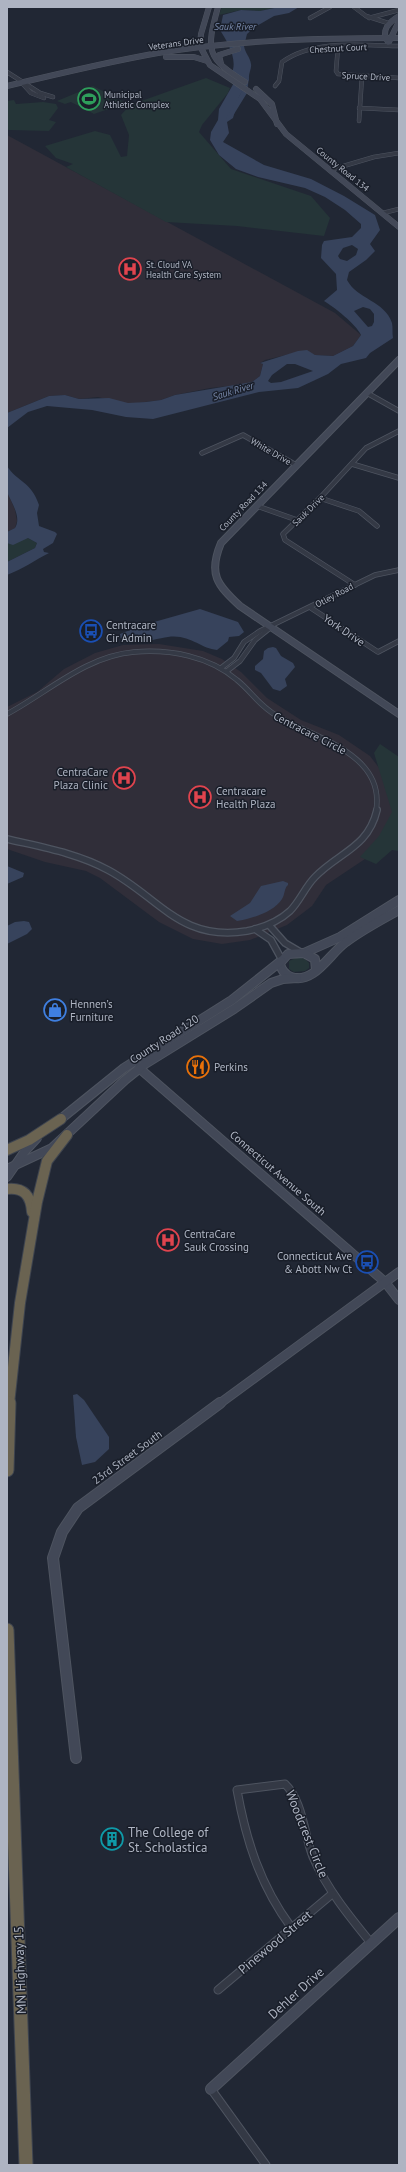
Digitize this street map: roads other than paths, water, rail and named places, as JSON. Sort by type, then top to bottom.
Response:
[{"type":"highway","points":[[7,1150],[29,1140],[61,1119]]},
{"type":"highway","points":[[7,1470],[9,1393],[20,1303],[33,1230],[47,1161],[67,1135]]},
{"type":"highway","points":[[7,1189],[18,1188],[25,1192],[30,1198],[32,1203],[33,1230]]},
{"type":"highway","name":"MN Highway 15","points":[[7,1630],[26,2165]]},
{"type":"street","points":[[201,50],[200,37],[209,7]]},
{"type":"street","points":[[210,49],[209,37],[218,7]]},
{"type":"street","points":[[310,18],[330,7]]},
{"type":"street","points":[[354,7],[369,18],[388,23]]},
{"type":"street","points":[[369,18],[399,10]]},
{"type":"street","points":[[389,43],[385,38],[385,31],[388,23],[399,16]]},
{"type":"street","points":[[389,43],[392,38],[392,29],[399,21]]},
{"type":"street","points":[[168,52],[191,46],[200,37]]},
{"type":"street","points":[[209,37],[213,42],[223,48],[399,38]]},
{"type":"street","points":[[260,45],[399,43]]},
{"type":"street","name":"Chestnut Court","points":[[275,86],[278,81],[282,62],[288,57],[309,49],[399,46]]},
{"type":"street","points":[[223,48],[237,47]]},
{"type":"street","points":[[222,67],[218,56],[223,48]]},
{"type":"street","name":"Veterans Drive","points":[[7,90],[94,65],[168,52],[223,48]]},
{"type":"street","name":"Spruce Drive","points":[[338,48],[336,73],[341,75],[399,78]]},
{"type":"street","name":"County Road 134","points":[[210,49],[222,67],[265,95],[277,111],[278,124]]},
{"type":"street","name":"Veterans Drive","points":[[7,86],[29,85],[201,50]]},
{"type":"street","name":"County Road 134","points":[[201,50],[207,61],[227,79],[250,91],[263,102],[287,134],[399,227]]},
{"type":"street","points":[[165,58],[194,56],[207,61]]},
{"type":"street","points":[[7,72],[38,96],[53,97],[43,94],[29,85]]},
{"type":"street","points":[[358,121],[362,76]]},
{"type":"street","points":[[359,108],[399,110]]},
{"type":"street","points":[[330,170],[374,157],[399,153]]},
{"type":"street","points":[[383,213],[399,209]]},
{"type":"street","name":"County Road 134","points":[[399,360],[221,543],[215,555],[212,570],[216,580],[224,592],[240,606],[399,714]]},
{"type":"street","points":[[367,393],[399,411]]},
{"type":"street","name":"Sauk Drive","points":[[355,584],[285,540],[283,534],[320,498],[366,448],[399,431]]},
{"type":"street","name":"White Drive","points":[[202,453],[243,435],[296,465]]},
{"type":"street","points":[[352,464],[399,478]]},
{"type":"street","points":[[320,498],[350,507],[371,518],[377,526]]},
{"type":"street","points":[[257,506],[297,520]]},
{"type":"street","name":"Otley Road","points":[[272,627],[374,575],[399,570]]},
{"type":"street","name":"York Drive","points":[[311,608],[378,652],[399,641]]},
{"type":"street","points":[[220,668],[234,658],[244,642],[252,635],[272,627]]},
{"type":"street","points":[[227,671],[240,661],[255,640],[272,627]]},
{"type":"street","name":"Centracare Circle","points":[[7,714],[35,700],[80,668],[114,655],[144,652],[174,653],[198,658],[227,671],[243,685],[254,700],[267,710],[292,724],[332,742],[354,756],[371,778],[377,801],[375,819],[362,840],[352,851],[317,874],[293,908],[269,925],[255,929],[219,932],[194,928],[164,912],[125,879],[90,861],[59,851],[7,839]]},
{"type":"street","points":[[399,900],[330,944],[317,950],[288,954],[282,960],[280,966],[284,973],[297,978],[306,977],[316,970],[339,947],[399,910]]},
{"type":"street","points":[[269,925],[285,943],[315,959],[316,970]]},
{"type":"street","points":[[255,929],[271,940],[282,960]]},
{"type":"street","name":"County Road 120","points":[[7,1177],[34,1140],[124,1068],[242,992],[282,960]]},
{"type":"street","name":"County Road 120","points":[[7,1169],[52,1148],[139,1068],[234,1009],[271,983],[282,979],[297,978]]},
{"type":"street","name":"Connecticut Avenue South","points":[[139,1068],[386,1282],[399,1300]]},
{"type":"street","name":"23rd Street South","points":[[76,1758],[53,1558],[55,1544],[62,1530],[78,1508],[399,1272]]},
{"type":"street","name":"Woodcrest Circle","points":[[291,1927],[275,1908],[257,1870],[242,1820],[237,1790],[285,1784],[288,1786],[294,1796],[312,1854],[332,1894],[371,1943]]},
{"type":"street","name":"Pinewood Street","points":[[218,1990],[332,1894]]},
{"type":"street","name":"Dehler Drive","points":[[211,2088],[399,1918]]},
{"type":"street","points":[[211,2088],[266,2165]]},
{"type":"water","name":"Sauk River","points":[[279,7],[299,7],[289,13],[274,16],[255,27],[247,34],[244,46],[251,64],[249,80],[239,97],[233,118],[227,122],[229,133],[223,142],[264,165],[311,179],[344,196],[375,215],[380,230],[370,244],[375,251],[366,260],[349,272],[347,280],[357,292],[377,305],[388,316],[392,323],[393,338],[370,353],[366,358],[341,364],[328,374],[298,388],[259,392],[153,419],[126,417],[92,410],[47,406],[28,412],[7,428],[7,413],[49,396],[65,395],[79,399],[109,398],[128,403],[161,400],[175,395],[252,382],[260,376],[263,364],[260,363],[298,351],[307,350],[315,355],[333,356],[353,346],[361,335],[350,321],[339,311],[324,301],[337,290],[336,274],[321,258],[322,245],[324,241],[352,237],[361,228],[361,224],[345,210],[325,197],[305,188],[258,177],[236,169],[219,155],[210,140],[211,132],[218,120],[219,109],[235,81],[231,74],[234,63],[233,57],[220,30],[223,15],[241,10],[260,11]],"holes":[[[352,245],[358,249],[356,255],[347,261],[340,259],[338,256],[343,248]],[[363,307],[370,309],[374,314],[374,322],[372,326],[368,327],[354,311]],[[287,364],[295,364],[313,371],[281,382],[271,383],[268,381],[272,375]]]},
{"type":"water","points":[[7,466],[28,486],[36,497],[39,505],[37,513],[39,526],[57,534],[53,543],[43,549],[44,552],[49,553],[7,575],[7,562],[35,548],[37,543],[28,538],[13,545],[7,543],[7,532],[15,528],[17,524],[17,514],[6,489]]},
{"type":"water","points":[[200,609],[238,622],[244,632],[239,636],[229,637],[228,641],[217,650],[176,637],[136,643],[124,640],[120,637],[120,634],[140,626]]},
{"type":"water","points":[[273,647],[276,648],[281,656],[293,663],[295,667],[285,679],[287,686],[280,691],[273,689],[261,673],[255,670],[255,666],[263,659],[264,651]]},
{"type":"water","points":[[7,866],[24,873],[23,877],[7,884]]},
{"type":"water","points":[[283,881],[288,883],[288,885],[284,896],[274,908],[255,917],[243,920],[237,921],[230,916],[250,903],[261,886]]},
{"type":"water","points":[[15,922],[29,922],[32,929],[27,934],[7,944],[7,926]]},
{"type":"water","points":[[77,1394],[84,1400],[109,1437],[109,1449],[95,1462],[82,1465],[76,1437],[73,1395]]},
{"type":"waterway","name":"Sauk River","points":[[229,118],[244,93],[246,77]]},
{"type":"place","name":"Municipal Athletic Complex","points":[[89,99]]},
{"type":"place","name":"St. Cloud VA Health Care System","points":[[130,269]]},
{"type":"place","name":"Centracare Cir Admin","points":[[91,631]]},
{"type":"place","name":"CentraCare Plaza Clinic","points":[[124,778]]},
{"type":"place","name":"Centracare Health Plaza","points":[[200,797]]},
{"type":"place","name":"Hennen’s Furniture","points":[[55,1010]]},
{"type":"place","name":"Perkins","points":[[198,1067]]},
{"type":"place","name":"CentraCare Sauk Crossing","points":[[168,1240]]},
{"type":"place","name":"Connecticut Ave & Abott Nw Ct","points":[[367,1262]]},
{"type":"place","name":"The College of St. Scholastica","points":[[112,1839]]}]
